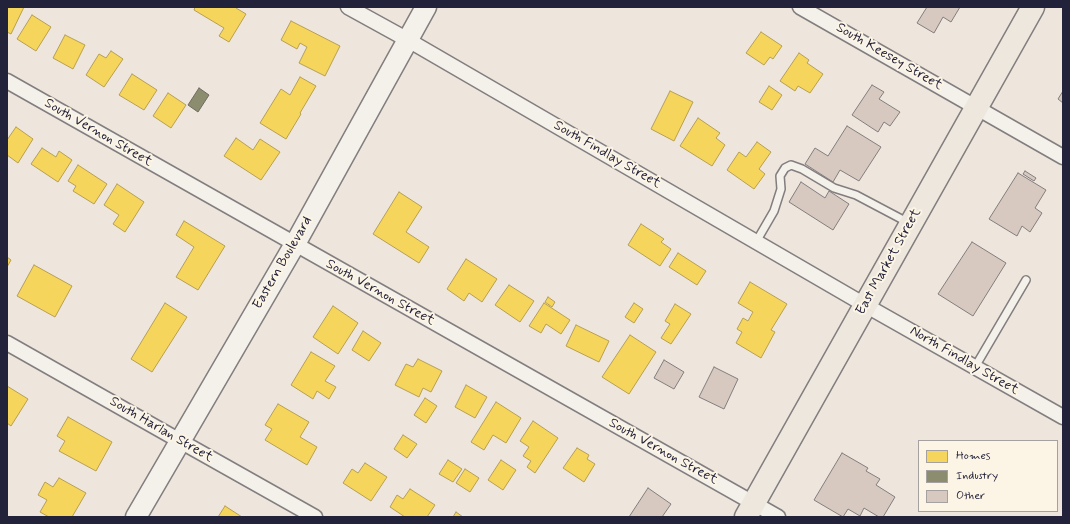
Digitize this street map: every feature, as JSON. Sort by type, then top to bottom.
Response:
[{"type":"main road","name":"East Market Street","points":[[750,510],[1033,7]]},
{"type":"street","name":"South Findlay Street","points":[[348,7],[408,40],[865,305]]},
{"type":"street","name":"Eastern Boulevard","points":[[136,517],[295,244],[426,7]]},
{"type":"street","name":"South Keesey Street","points":[[800,7],[1063,157]]},
{"type":"street","name":"South Vernon Street","points":[[7,81],[295,244],[750,510],[778,517]]},
{"type":"street","name":"North Findlay Street","points":[[865,305],[1063,417]]},
{"type":"street","name":"South Harlan Street","points":[[7,343],[315,517]]},
{"type":"lane","points":[[756,242],[774,211],[781,189],[780,176],[785,168],[791,165],[802,169],[834,188],[856,195],[910,224]]},
{"type":"lane","points":[[975,367],[1026,280]]},
{"type":"building: Homes","points":[[7,7],[24,7],[11,34],[7,32]]},
{"type":"building: Homes","points":[[195,7],[237,7],[236,8],[246,14],[229,42],[219,36],[224,28],[194,10]]},
{"type":"building: Homes","points":[[32,15],[51,27],[36,51],[17,39]]},
{"type":"building: Homes","points":[[291,21],[340,46],[325,76],[299,63],[307,47],[300,43],[297,49],[281,40]]},
{"type":"building: Homes","points":[[761,32],[782,46],[773,59],[770,57],[764,65],[746,53]]},
{"type":"building: Homes","points":[[65,35],[85,45],[73,69],[53,58]]},
{"type":"building: Homes","points":[[111,51],[123,59],[104,87],[86,75],[99,54],[106,58]]},
{"type":"building: Homes","points":[[799,53],[809,60],[807,63],[823,74],[810,93],[798,86],[795,91],[780,81]]},
{"type":"building: Homes","points":[[132,74],[157,90],[144,110],[119,95]]},
{"type":"building: Homes","points":[[300,77],[316,86],[286,139],[260,123],[281,89],[290,95]]},
{"type":"building: Homes","points":[[769,86],[782,95],[772,110],[759,102]]},
{"type":"building: Homes","points":[[670,91],[693,102],[674,141],[651,129]]},
{"type":"building: Homes","points":[[168,93],[186,105],[171,128],[153,116]]},
{"type":"building: Homes","points":[[698,118],[720,133],[716,138],[725,145],[712,166],[680,146]]},
{"type":"building: Homes","points":[[16,127],[33,139],[18,163],[7,155],[7,140]]},
{"type":"building: Homes","points":[[236,138],[253,150],[260,139],[280,152],[261,180],[224,156]]},
{"type":"building: Homes","points":[[757,142],[771,152],[759,169],[765,174],[754,189],[727,170],[739,152],[746,157]]},
{"type":"building: Homes","points":[[42,148],[56,157],[59,151],[72,160],[58,182],[31,164]]},
{"type":"building: Homes","points":[[78,165],[107,184],[94,204],[73,191],[76,186],[68,181]]},
{"type":"building: Homes","points":[[117,184],[144,202],[125,232],[113,224],[119,215],[104,205]]},
{"type":"building: Homes","points":[[399,192],[422,207],[406,232],[429,247],[419,263],[373,234]]},
{"type":"building: Homes","points":[[184,221],[225,246],[198,290],[176,277],[194,247],[176,235]]},
{"type":"building: Homes","points":[[641,224],[664,239],[661,242],[671,249],[660,266],[628,245]]},
{"type":"building: Homes","points":[[678,253],[706,271],[697,285],[669,267]]},
{"type":"building: Homes","points":[[7,257],[11,260],[7,267]]},
{"type":"building: Homes","points":[[466,259],[497,279],[482,302],[469,293],[464,301],[447,289]]},
{"type":"building: Homes","points":[[34,265],[72,286],[55,317],[17,296]]},
{"type":"building: Homes","points":[[750,282],[787,304],[771,330],[775,332],[761,358],[736,343],[742,332],[737,329],[743,318],[748,321],[753,312],[738,303]]},
{"type":"building: Homes","points":[[509,285],[534,301],[520,322],[495,305]]},
{"type":"building: Homes","points":[[548,297],[555,302],[552,307],[545,302]]},
{"type":"building: Homes","points":[[165,303],[187,317],[152,372],[131,359]]},
{"type":"building: Homes","points":[[544,303],[570,320],[561,334],[546,324],[541,333],[529,326]]},
{"type":"building: Homes","points":[[634,303],[643,309],[634,323],[625,317]]},
{"type":"building: Homes","points":[[675,304],[691,314],[671,344],[661,338],[670,324],[665,321]]},
{"type":"building: Homes","points":[[333,306],[358,323],[338,354],[313,337]]},
{"type":"building: Homes","points":[[576,325],[609,341],[599,362],[566,346]]},
{"type":"building: Homes","points":[[363,331],[381,343],[369,361],[352,350]]},
{"type":"building: Homes","points":[[630,335],[656,352],[629,394],[602,377]]},
{"type":"building: Homes","points":[[311,352],[335,366],[325,381],[336,387],[329,399],[317,391],[313,399],[291,385]]},
{"type":"building: Homes","points":[[418,359],[442,371],[431,392],[423,388],[419,397],[395,385],[406,364],[413,367]]},
{"type":"building: Homes","points":[[466,385],[487,397],[475,418],[455,407]]},
{"type":"building: Homes","points":[[7,386],[28,399],[11,426],[7,423]]},
{"type":"building: Homes","points":[[425,398],[437,406],[426,423],[414,415]]},
{"type":"building: Homes","points":[[496,402],[521,418],[506,443],[493,435],[484,450],[471,442]]},
{"type":"building: Homes","points":[[278,404],[309,422],[300,437],[317,447],[307,465],[265,440],[272,429],[265,425]]},
{"type":"building: Homes","points":[[68,417],[112,442],[96,471],[59,451],[65,441],[57,436]]},
{"type":"building: Homes","points":[[533,421],[558,438],[535,473],[527,467],[531,461],[523,456],[529,447],[520,441]]},
{"type":"building: Homes","points":[[403,435],[417,444],[407,458],[394,449]]},
{"type":"building: Homes","points":[[577,448],[589,455],[587,459],[595,464],[584,482],[563,468]]},
{"type":"building: Homes","points":[[448,460],[462,469],[453,482],[439,474]]},
{"type":"building: Homes","points":[[501,460],[516,470],[503,490],[488,480]]},
{"type":"building: Homes","points":[[365,463],[387,477],[371,501],[343,483],[352,469],[358,473]]},
{"type":"building: Homes","points":[[465,469],[479,478],[470,492],[456,483]]},
{"type":"building: Homes","points":[[59,478],[86,493],[72,517],[49,517],[40,512],[47,500],[38,495],[45,482],[53,487]]},
{"type":"building: Homes","points":[[410,489],[435,505],[427,517],[405,517],[390,507],[397,495],[403,499]]},
{"type":"building: Homes","points":[[225,506],[242,517],[218,517]]},
{"type":"building: Homes","points":[[456,512],[463,517],[453,517]]},
{"type":"building: Industry","points":[[199,88],[209,95],[198,112],[188,105]]},
{"type":"building: Other","points":[[927,7],[960,7],[951,22],[943,17],[934,33],[917,23]]},
{"type":"building: Other","points":[[872,85],[884,92],[879,99],[900,112],[890,126],[884,122],[878,132],[852,115]]},
{"type":"building: Other","points":[[1063,91],[1063,103],[1058,99]]},
{"type":"building: Other","points":[[847,126],[881,147],[859,181],[840,170],[833,182],[805,164],[815,148],[828,156]]},
{"type":"building: Other","points":[[1025,171],[1036,178],[1034,181],[1023,174]]},
{"type":"building: Other","points":[[1018,173],[1046,190],[1035,208],[1042,213],[1030,232],[1022,226],[1017,236],[989,219]]},
{"type":"building: Other","points":[[801,182],[825,198],[829,191],[849,204],[833,230],[789,202]]},
{"type":"building: Other","points":[[972,242],[1006,263],[973,316],[938,294]]},
{"type":"building: Other","points":[[664,360],[684,372],[674,389],[654,378]]},
{"type":"building: Other","points":[[714,367],[738,379],[724,409],[699,397]]},
{"type":"building: Other","points":[[842,453],[868,468],[866,471],[880,479],[876,485],[895,497],[883,517],[879,517],[864,508],[860,516],[848,509],[843,517],[814,500]]},
{"type":"building: Other","points":[[648,488],[671,504],[662,517],[629,517]]}]
